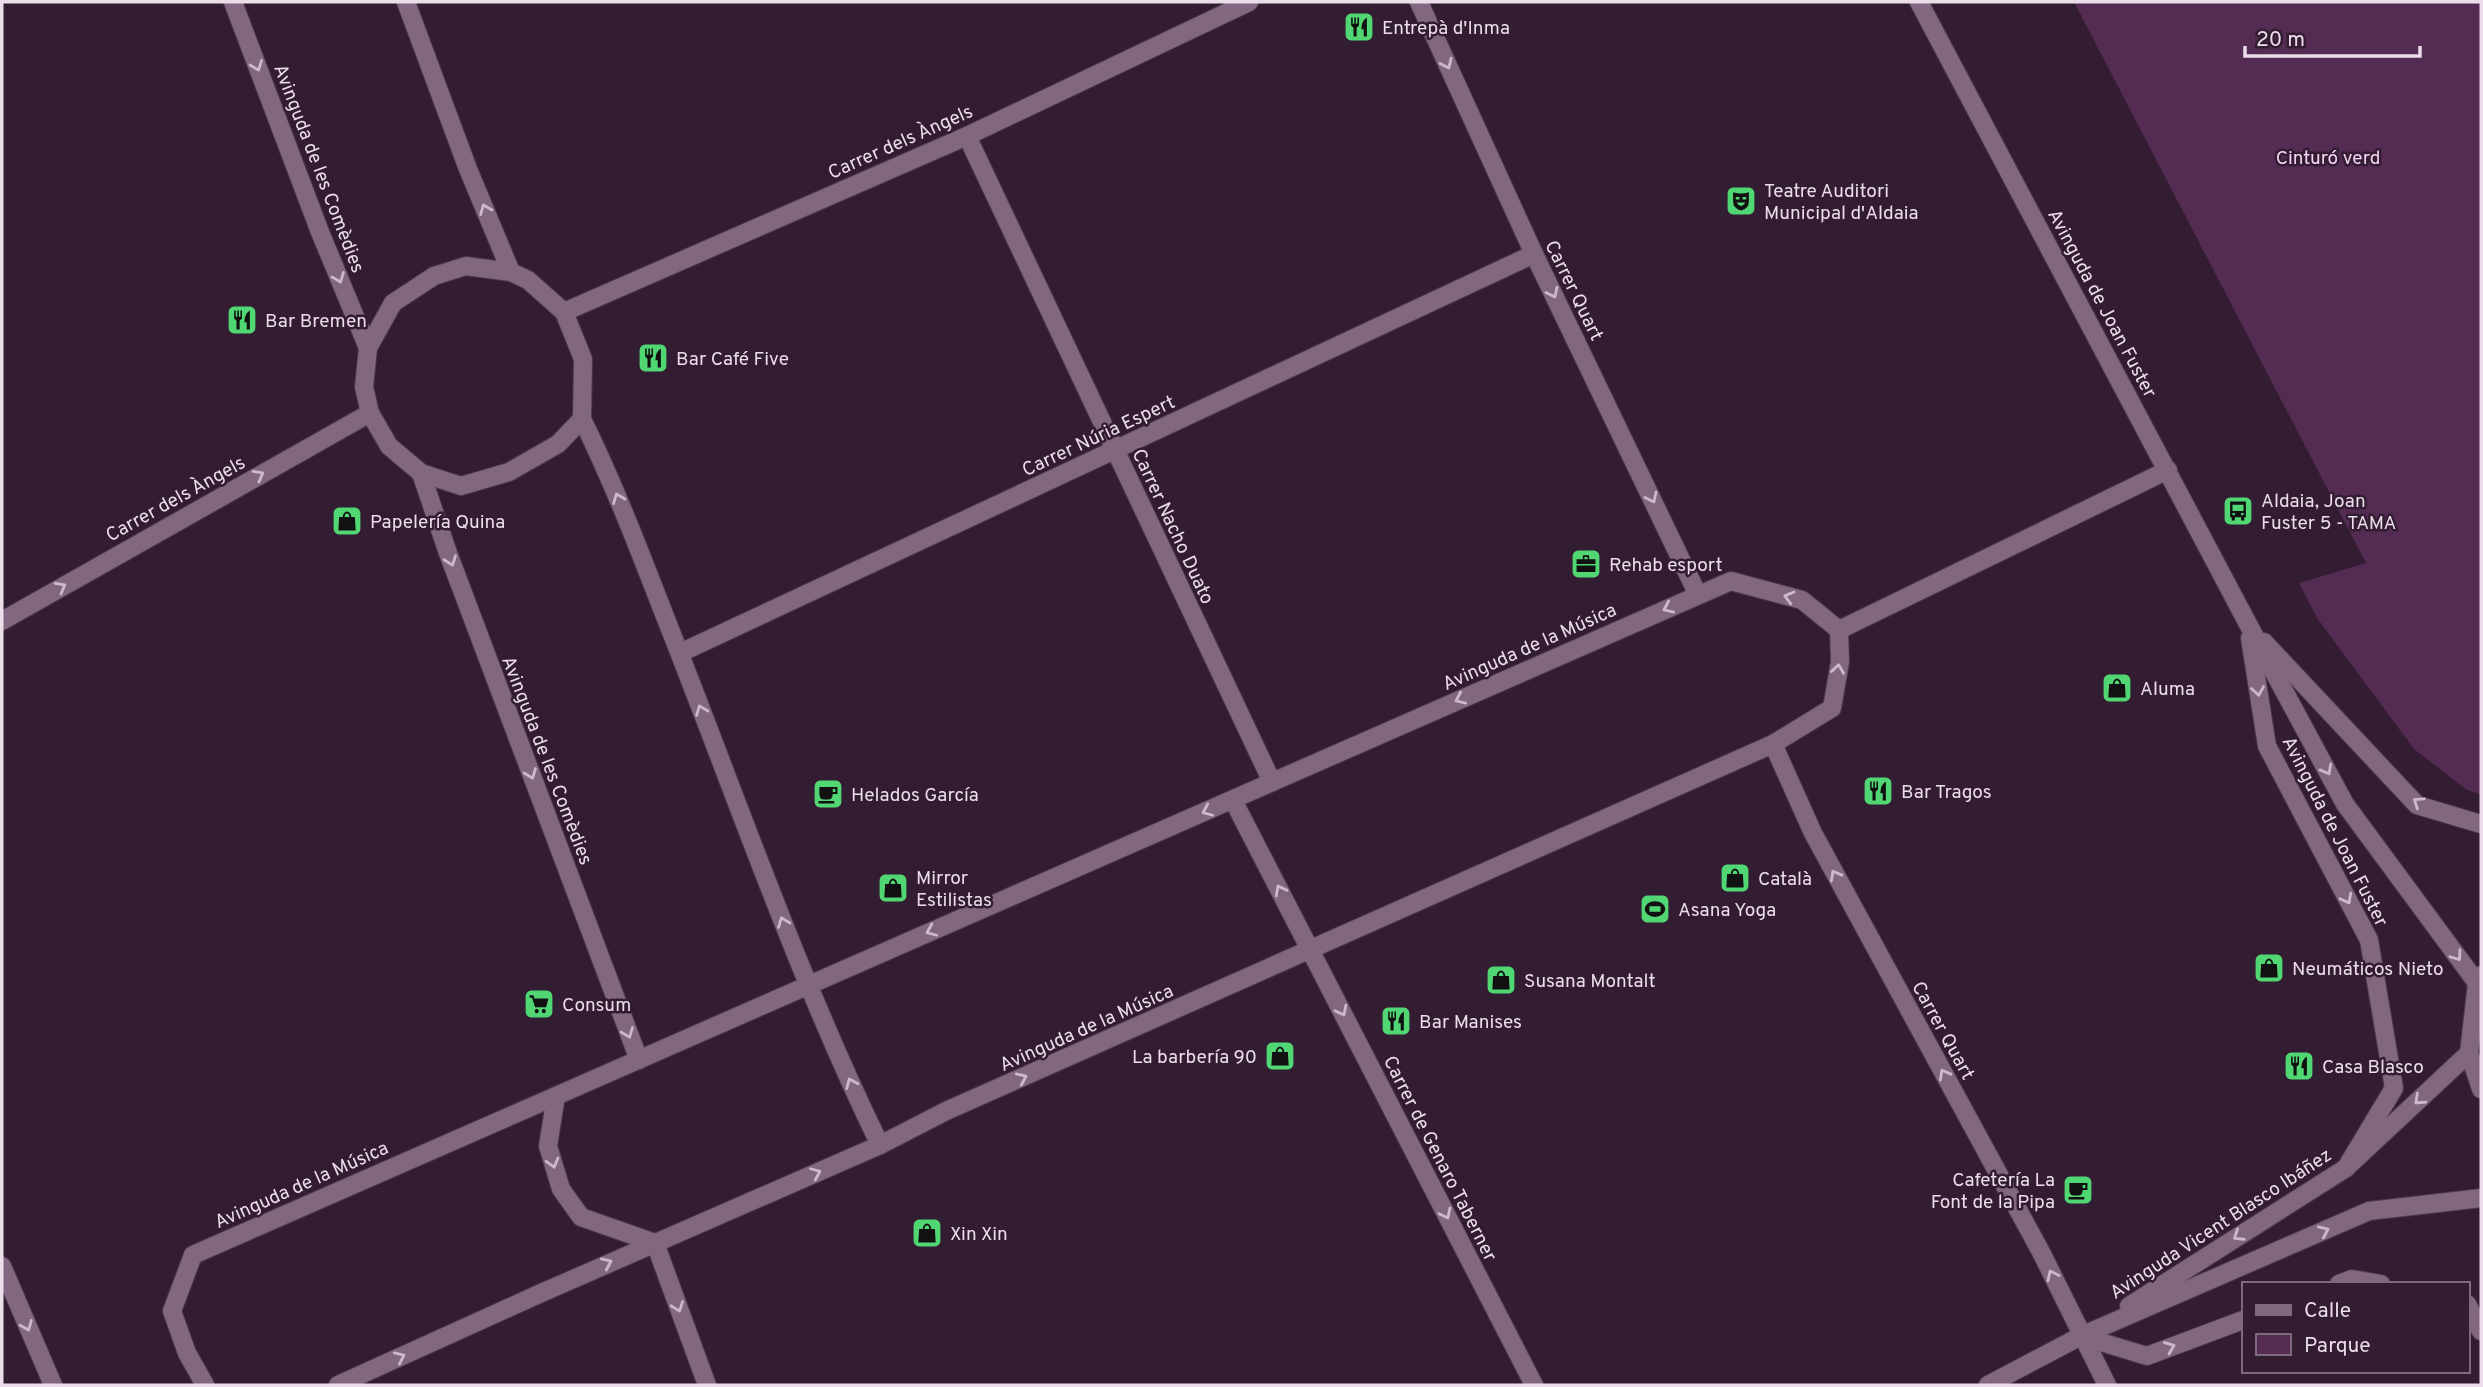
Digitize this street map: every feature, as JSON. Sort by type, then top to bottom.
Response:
[{"type":"street","name":"Avinguda de les Comèdies","points":[[233,2],[320,232],[368,348]]},
{"type":"street","points":[[406,2],[468,169],[511,272]]},
{"type":"street","name":"Carrer dels Àngels","points":[[564,312],[967,136],[1249,2]]},
{"type":"street","name":"Carrer Quart","points":[[1419,2],[1535,254],[1698,595]]},
{"type":"street","name":"Avinguda de Joan Fuster","points":[[1919,2],[2346,804],[2479,979]]},
{"type":"street","name":"Carrer Nacho Duato","points":[[967,136],[1272,782]]},
{"type":"street","name":"Carrer Núria Espert","points":[[680,653],[1535,254]]},
{"type":"street","points":[[582,419],[558,444],[509,472],[461,486],[421,473],[389,446],[370,413],[364,387],[368,348],[393,303],[435,276],[466,266],[511,272],[528,280],[564,312],[583,359],[582,419],[616,494],[680,653],[809,985],[880,1145]]},
{"type":"street","name":"Carrer dels Àngels","points":[[2,621],[370,413]]},
{"type":"street","points":[[1839,630],[2168,470]]},
{"type":"street","name":"Avinguda de les Comèdies","points":[[421,473],[448,553],[639,1060]]},
{"type":"street","name":"Avinguda de la Música","points":[[205,1385],[187,1353],[172,1311],[194,1255],[1731,581],[1802,600],[1839,630],[1840,662],[1832,708],[1773,744],[946,1111],[880,1145],[655,1242],[338,1385]]},
{"type":"street","name":"Avinguda de Joan Fuster","points":[[2248,624],[2417,805],[2481,824]]},
{"type":"street","name":"Avinguda de Joan Fuster","points":[[2248,624],[2267,746],[2369,940],[2394,1088],[2346,1168]]},
{"type":"street","name":"Carrer Quart","points":[[1773,744],[1813,833],[2041,1252],[2107,1385]]},
{"type":"street","points":[[1233,800],[1311,950]]},
{"type":"street","name":"Carrer de Genaro Taberner","points":[[1311,950],[1534,1385]]},
{"type":"street","points":[[2479,979],[2469,1053],[2481,1089]]},
{"type":"street","name":"Avinguda Vicent Blasco Ibáñez","points":[[2081,1336],[2346,1168],[2469,1053]]},
{"type":"street","points":[[556,1096],[548,1146],[561,1189],[581,1217],[655,1242],[707,1385]]},
{"type":"street","name":"Avinguda Vicent Blasco Ibáñez","points":[[1988,1385],[2081,1336],[2369,1211],[2481,1198]]},
{"type":"street","points":[[2,1266],[53,1385]]},
{"type":"street","points":[[2469,1308],[2481,1331]]},
{"type":"street","points":[[2081,1336],[2147,1356],[2242,1320]]},
{"type":"green space","name":"Cinturó verd","points":[[2074,2],[2481,2],[2481,795],[2467,790],[2414,749],[2317,618],[2299,583],[2366,563]]},
{"type":"place","name":"Entrepà d'Inma","points":[[1359,27]]},
{"type":"place","name":"Teatre Auditori Municipal d'Aldaia","points":[[1741,201]]},
{"type":"place","name":"Bar Bremen","points":[[242,320]]},
{"type":"place","name":"Bar Café Five","points":[[653,358]]},
{"type":"place","name":"Aldaia, Joan Fuster 5 - TAMA","points":[[2238,511]]},
{"type":"place","name":"Papelería Quina","points":[[347,521]]},
{"type":"place","name":"Rehab esport","points":[[1586,564]]},
{"type":"place","name":"Aluma","points":[[2117,688]]},
{"type":"place","name":"Bar Tragos","points":[[1878,791]]},
{"type":"place","name":"Helados García","points":[[828,794]]},
{"type":"place","name":"Català","points":[[1735,878]]},
{"type":"place","name":"Mirror Estilistas","points":[[893,888]]},
{"type":"place","name":"Asana Yoga","points":[[1655,909]]},
{"type":"place","name":"Neumáticos Nieto","points":[[2269,968]]},
{"type":"place","name":"Susana Montalt","points":[[1501,980]]},
{"type":"place","name":"Consum","points":[[539,1004]]},
{"type":"place","name":"Bar Manises","points":[[1396,1021]]},
{"type":"place","name":"La barbería 90","points":[[1280,1056]]},
{"type":"place","name":"Casa Blasco","points":[[2299,1066]]},
{"type":"place","name":"Cafetería La Font de la Pipa","points":[[2078,1190]]},
{"type":"place","name":"Xin Xin","points":[[927,1233]]}]
